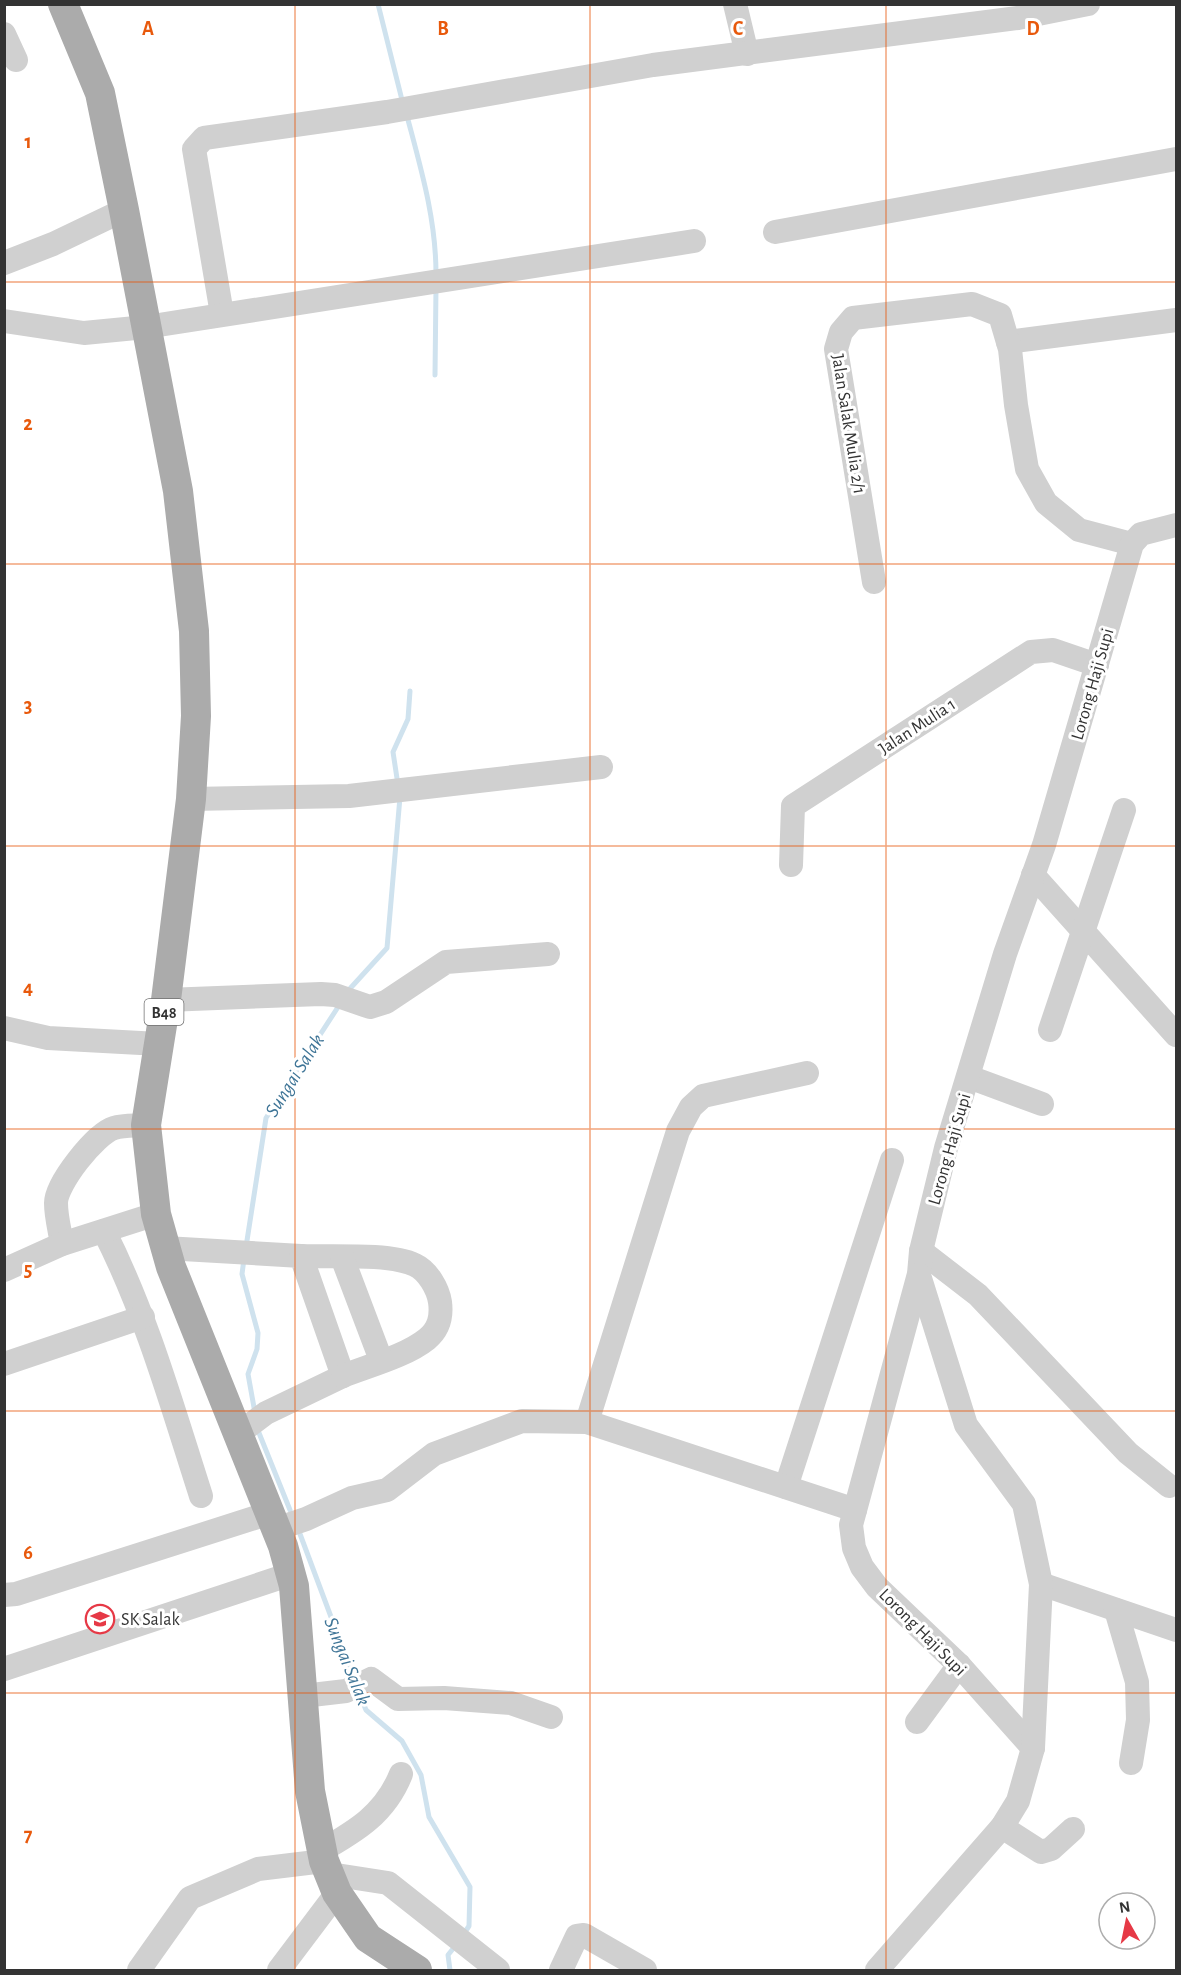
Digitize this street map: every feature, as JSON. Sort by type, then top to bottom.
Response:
[{"type":"main road","name":"B48","points":[[63,4],[100,93],[178,491],[194,631],[196,716],[191,799],[166,1000],[146,1125],[156,1214],[165,1248],[242,1431],[291,1574],[294,1586],[310,1791],[328,1870],[368,1938],[417,1971]]},
{"type":"street","points":[[735,4],[747,54]]},
{"type":"street","points":[[222,314],[194,149],[204,138],[387,112],[653,65],[1018,18],[1088,4]]},
{"type":"street","points":[[4,34],[16,60]]},
{"type":"street","points":[[775,232],[1176,159]]},
{"type":"street","points":[[4,263],[53,244],[124,210]]},
{"type":"street","points":[[4,321],[84,333],[146,327],[451,281],[694,241]]},
{"type":"street","name":"Jalan Salak Mulia 2/1","points":[[874,582],[836,349],[841,332],[853,318],[972,304],[1000,315],[1008,342],[1027,469],[1046,503],[1079,530],[1132,544]]},
{"type":"street","points":[[1008,342],[1176,320]]},
{"type":"street","points":[[1132,544],[1141,534],[1176,525]]},
{"type":"street","name":"Lorong Haji Supi","points":[[1033,1748],[959,1665],[877,1587],[862,1567],[854,1548],[851,1525],[920,1263],[946,1148],[1005,954],[1033,875],[1132,544]]},
{"type":"street","name":"Jalan Mulia 1","points":[[791,865],[793,806],[1031,652],[1053,650],[1097,665]]},
{"type":"street","points":[[191,799],[349,796],[601,767]]},
{"type":"street","points":[[1050,1030],[1124,810]]},
{"type":"street","points":[[1033,875],[1176,1035]]},
{"type":"street","points":[[166,1000],[344,997],[370,1007],[386,1002],[446,962],[548,954]]},
{"type":"street","points":[[4,1028],[48,1038],[159,1044]]},
{"type":"street","points":[[587,1422],[678,1131],[691,1107],[703,1096],[807,1073]]},
{"type":"street","points":[[969,1077],[1042,1104]]},
{"type":"street","points":[[62,1244],[56,1203],[58,1190],[67,1176],[101,1135],[113,1128],[146,1125]]},
{"type":"street","points":[[786,1487],[892,1160]]},
{"type":"street","points":[[4,1270],[62,1244],[156,1214]]},
{"type":"street","points":[[104,1231],[126,1275],[143,1317],[201,1496]]},
{"type":"street","points":[[165,1248],[389,1259],[415,1264],[433,1284],[439,1298],[441,1314],[438,1327],[429,1338],[417,1346],[343,1376],[266,1413],[242,1431]]},
{"type":"street","points":[[301,1256],[343,1376]]},
{"type":"street","points":[[342,1257],[381,1360]]},
{"type":"street","points":[[920,1263],[978,1295],[1128,1453],[1169,1486]]},
{"type":"street","points":[[877,1971],[1002,1827],[1018,1801],[1033,1748],[1041,1584],[1024,1504],[966,1425],[920,1263]]},
{"type":"street","points":[[4,1364],[143,1317]]},
{"type":"street","points":[[4,1595],[16,1594],[273,1521],[306,1519],[352,1498],[387,1490],[434,1454],[522,1421],[587,1422],[855,1510]]},
{"type":"street","points":[[4,1669],[291,1574]]},
{"type":"street","points":[[1041,1584],[1176,1630]]},
{"type":"street","points":[[1116,1610],[1137,1682],[1138,1720],[1131,1763]]},
{"type":"street","points":[[917,1722],[959,1665]]},
{"type":"street","points":[[303,1696],[346,1691],[372,1679],[398,1699],[444,1698],[511,1703],[551,1717]]},
{"type":"street","points":[[279,1971],[328,1870],[394,1791],[400,1774]]},
{"type":"street","points":[[1002,1827],[1041,1852],[1051,1849],[1073,1829]]},
{"type":"street","points":[[139,1971],[190,1898],[258,1869],[328,1870],[388,1883],[498,1971]]},
{"type":"street","points":[[561,1971],[577,1936],[584,1935],[645,1971]]},
{"type":"waterway","points":[[378,4],[403,104]]},
{"type":"waterway","points":[[407,116],[431,214],[436,274]]},
{"type":"waterway","points":[[435,375],[436,287]]},
{"type":"waterway","name":"Sungai Salak","points":[[398,785],[393,752],[408,719],[410,691]]},
{"type":"waterway","name":"Sungai Salak","points":[[346,993],[387,948],[400,797]]},
{"type":"waterway","name":"Sungai Salak","points":[[246,1247],[266,1118],[340,1004]]},
{"type":"waterway","name":"Sungai Salak","points":[[244,1259],[242,1274],[258,1333],[257,1349],[248,1374],[255,1413]]},
{"type":"waterway","name":"Sungai Salak","points":[[257,1428],[290,1510]]},
{"type":"waterway","name":"Sungai Salak","points":[[300,1534],[355,1681]]},
{"type":"waterway","name":"Sungai Salak","points":[[359,1693],[366,1710],[402,1741],[421,1775],[429,1817],[470,1887],[469,1926],[463,1935]]},
{"type":"waterway","name":"Sungai Salak","points":[[450,1970],[448,1955],[456,1945]]},
{"type":"place","name":"SK Salak","points":[[100,1619]]}]
